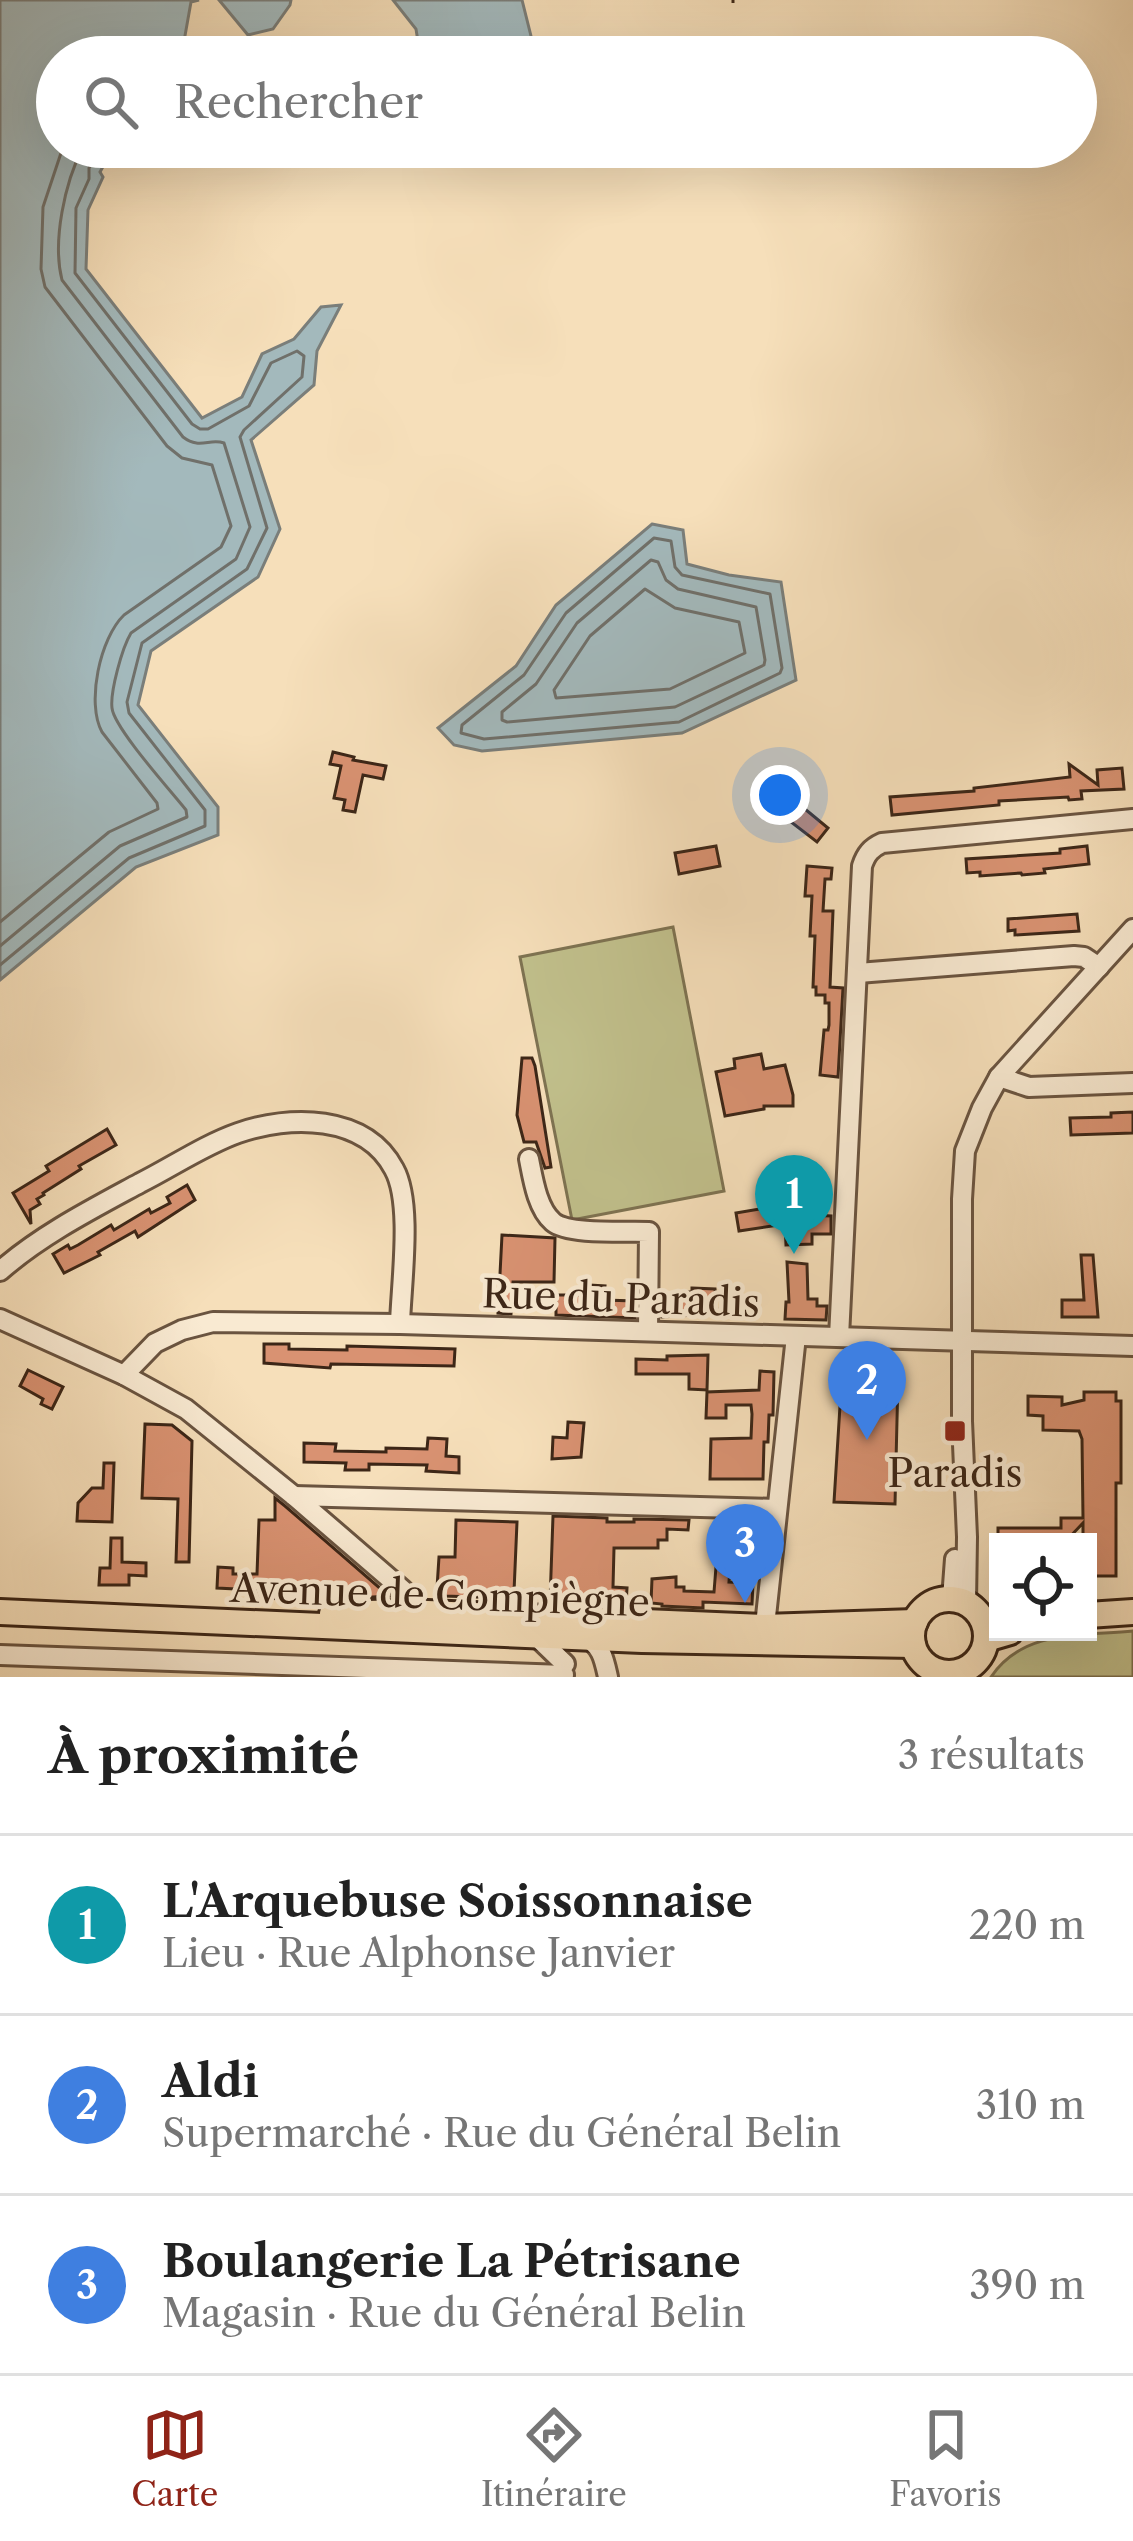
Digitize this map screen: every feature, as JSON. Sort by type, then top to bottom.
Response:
[{"type":"main road","points":[[929,1605],[982,1617],[983,1650],[969,1672],[942,1674],[919,1657],[914,1634],[929,1605]]},
{"type":"main road","name":"Avenue de Compiègne","points":[[0,1612],[180,1619],[557,1618],[639,1631],[914,1634]]},
{"type":"main road","points":[[1097,1614],[1133,1612]]},
{"type":"main road","name":"Avenue de Compiègne","points":[[406,1621],[536,1636],[587,1638],[639,1631]]},
{"type":"street","points":[[839,1337],[862,866],[872,848],[882,843],[1133,819]]},
{"type":"street","points":[[982,1617],[964,1482],[965,1151],[999,1077],[1133,929]]},
{"type":"street","points":[[859,974],[1073,956],[1099,967]]},
{"type":"street","points":[[999,1077],[1029,1088],[1133,1083]]},
{"type":"street","points":[[0,1271],[36,1243],[122,1192],[238,1133],[301,1122],[336,1124],[381,1150],[403,1194],[400,1324]]},
{"type":"street","points":[[529,1159],[535,1189],[551,1221],[565,1229],[649,1232],[648,1331]]},
{"type":"street","points":[[0,1319],[124,1375],[186,1409],[403,1590],[406,1621]]},
{"type":"street","name":"Rue du Paradis","points":[[124,1375],[155,1343],[213,1322],[1133,1346]]},
{"type":"street","points":[[764,1635],[796,1336]]},
{"type":"street","points":[[294,1496],[777,1509]]},
{"type":"street","points":[[557,1618],[597,1643],[609,1677]]},
{"type":"street","points":[[609,1677],[639,1631]]},
{"type":"street","points":[[536,1636],[565,1672]]},
{"type":"street","points":[[565,1672],[587,1638]]},
{"type":"street","points":[[0,1655],[418,1673],[565,1672]]},
{"type":"path","points":[[733,0],[733,8]]},
{"type":"shaded area","points":[[673,927],[724,1191],[572,1220],[520,957]]},
{"type":"shaded area","points":[[1133,1631],[1133,1677],[991,1677],[1004,1661],[1037,1643],[1097,1641],[1097,1633]]},
{"type":"water","points":[[0,0],[199,0],[191,2],[185,36],[36,36],[36,168],[102,168],[103,177],[88,210],[86,269],[202,418],[242,397],[262,354],[294,339],[321,307],[341,305],[317,351],[314,385],[251,440],[280,529],[258,577],[151,651],[138,705],[218,807],[218,835],[136,867],[0,980]]},
{"type":"water","points":[[219,0],[291,0],[273,29],[248,35]]},
{"type":"water","points":[[393,0],[522,0],[531,36],[417,36]]},
{"type":"water","points":[[652,524],[683,530],[687,564],[781,582],[796,680],[682,733],[482,751],[454,745],[438,728],[516,666],[556,605]]},
{"type":"building","points":[[333,752],[386,766],[383,779],[363,775],[355,812],[343,810],[345,800],[334,798],[341,766],[330,764]]},
{"type":"building","points":[[1069,764],[1098,785],[1097,770],[1122,768],[1124,789],[1081,791],[1082,799],[999,801],[999,805],[892,815],[890,797],[1070,777]]},
{"type":"building","points":[[794,800],[828,828],[817,842],[782,815]]},
{"type":"building","points":[[716,846],[720,866],[679,874],[675,853]]},
{"type":"building","points":[[1087,846],[1089,864],[1022,875],[967,873],[966,859],[1060,853],[1060,849]]},
{"type":"building","points":[[807,866],[832,868],[831,879],[825,879],[823,911],[833,911],[830,987],[843,988],[838,1077],[820,1075],[829,1003],[813,987],[815,936],[810,936],[812,896],[805,896]]},
{"type":"building","points":[[1077,914],[1079,931],[1015,935],[1015,930],[1008,931],[1008,919]]},
{"type":"building","points":[[761,1054],[764,1069],[785,1065],[793,1106],[764,1106],[725,1116],[716,1072],[735,1068],[734,1059]]},
{"type":"building","points":[[522,1058],[532,1058],[535,1066],[551,1167],[545,1168],[536,1142],[524,1142],[517,1115]]},
{"type":"building","points":[[1133,1112],[1133,1133],[1071,1135],[1070,1118]]},
{"type":"building","points":[[107,1129],[116,1145],[43,1193],[37,1199],[40,1204],[30,1210],[31,1224],[13,1193],[49,1171],[46,1166]]},
{"type":"building","points":[[187,1185],[195,1200],[138,1237],[135,1231],[64,1273],[53,1254],[111,1225],[114,1230],[149,1209],[151,1213],[170,1203],[167,1197]]},
{"type":"building","points":[[795,1196],[810,1201],[810,1215],[831,1216],[831,1234],[812,1234],[812,1244],[786,1245],[785,1224],[739,1231],[736,1213],[783,1205],[781,1199]]},
{"type":"building","points":[[502,1235],[555,1238],[554,1282],[513,1282],[511,1314],[498,1313]]},
{"type":"building","points":[[1081,1255],[1093,1255],[1098,1317],[1062,1317],[1062,1300],[1084,1300]]},
{"type":"building","points":[[787,1262],[807,1264],[808,1299],[827,1306],[826,1320],[785,1319]]},
{"type":"building","points":[[589,1285],[605,1286],[604,1300],[635,1301],[635,1318],[556,1315],[556,1295],[588,1295]]},
{"type":"building","points":[[692,1288],[715,1289],[717,1312],[662,1317],[662,1302],[680,1302],[680,1292],[692,1292]]},
{"type":"building","points":[[264,1344],[289,1344],[289,1349],[455,1349],[454,1366],[331,1364],[330,1368],[264,1363]]},
{"type":"building","points":[[708,1355],[707,1390],[689,1389],[689,1374],[636,1374],[636,1359]]},
{"type":"building","points":[[28,1370],[63,1387],[52,1409],[20,1386]]},
{"type":"building","points":[[760,1371],[774,1372],[763,1479],[710,1479],[711,1439],[751,1438],[752,1414],[751,1405],[726,1405],[726,1418],[706,1418],[707,1392],[759,1390]]},
{"type":"building","points":[[842,1374],[898,1378],[895,1504],[834,1502]]},
{"type":"building","points":[[1084,1392],[1116,1392],[1116,1401],[1121,1401],[1116,1576],[1097,1576],[1097,1533],[1083,1533],[1083,1523],[1074,1533],[998,1533],[998,1528],[1061,1528],[1061,1518],[1083,1518],[1079,1431],[1043,1430],[1043,1416],[1028,1415],[1028,1396],[1062,1397],[1062,1405],[1084,1400]]},
{"type":"building","points":[[568,1422],[584,1423],[581,1457],[552,1459],[553,1437],[567,1438]]},
{"type":"building","points":[[145,1424],[172,1425],[192,1441],[189,1562],[176,1562],[178,1499],[142,1498]]},
{"type":"building","points":[[428,1438],[447,1439],[446,1456],[459,1457],[459,1473],[426,1471],[427,1465],[369,1464],[369,1470],[345,1470],[346,1463],[304,1462],[304,1443],[336,1444],[335,1451],[386,1452],[386,1448],[427,1449]]},
{"type":"building","points":[[104,1463],[114,1463],[112,1522],[77,1521],[78,1503],[92,1488],[103,1488]]},
{"type":"building","points":[[275,1498],[389,1596],[256,1598],[256,1590],[217,1588],[218,1567],[233,1568],[233,1574],[257,1574],[259,1520],[275,1520]]},
{"type":"building","points":[[553,1516],[607,1518],[607,1522],[689,1520],[688,1530],[667,1529],[667,1540],[658,1540],[658,1548],[614,1548],[613,1587],[627,1588],[626,1605],[550,1602]]},
{"type":"building","points":[[456,1520],[517,1522],[514,1592],[507,1598],[444,1596],[437,1588],[439,1557],[455,1557]]},
{"type":"building","points":[[111,1538],[122,1538],[122,1562],[146,1563],[146,1576],[129,1575],[129,1585],[99,1585],[100,1568],[110,1568]]},
{"type":"building","points":[[716,1567],[730,1567],[729,1582],[753,1583],[752,1604],[703,1602],[703,1608],[651,1603],[652,1579],[676,1577],[676,1587],[684,1591],[714,1592]]},
{"type":"place","name":"L'Arquebuse Soissonnaise","points":[[794,1254]]},
{"type":"place","name":"Paradis","points":[[955,1431]]},
{"type":"place","name":"Aldi","points":[[867,1440]]},
{"type":"place","name":"Boulangerie La Pétrisane","points":[[745,1603]]}]
